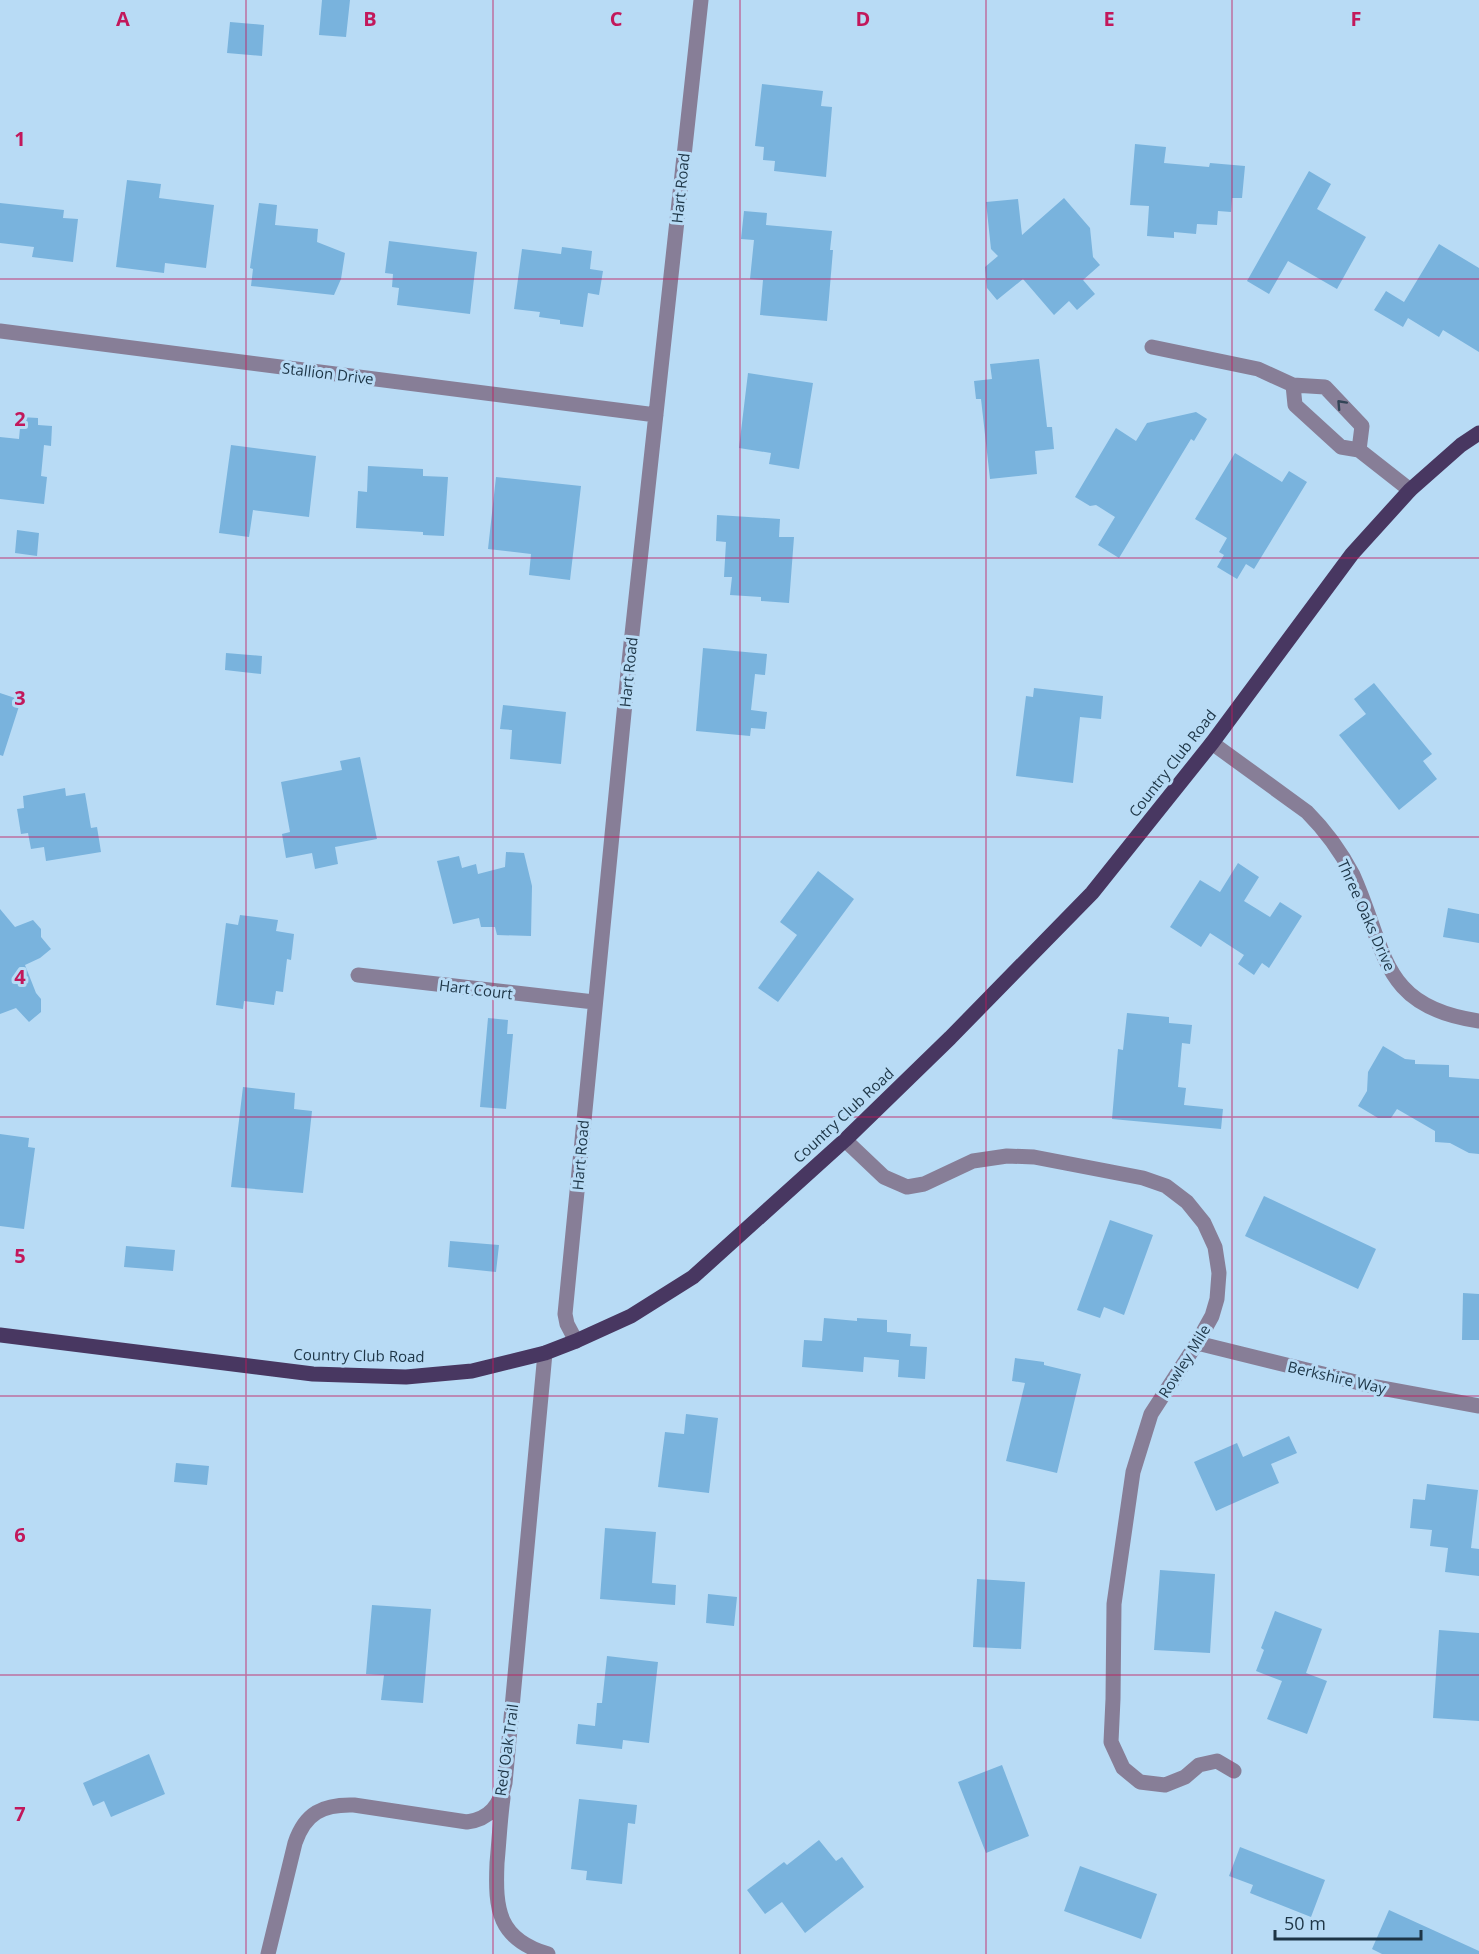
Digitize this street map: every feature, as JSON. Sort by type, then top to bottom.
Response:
[{"type":"main road","name":"Country Club Road","points":[[0,1335],[325,1375],[406,1377],[472,1371],[544,1353],[631,1316],[693,1277],[845,1140],[950,1038],[1092,893],[1212,743],[1352,554],[1410,490],[1461,445],[1479,433]]},
{"type":"street","name":"Hart Road","points":[[576,1341],[567,1324],[565,1314],[594,1002],[701,0]]},
{"type":"street","name":"Stallion Drive","points":[[0,332],[656,415]]},
{"type":"street","points":[[1152,347],[1258,369],[1293,385],[1325,387],[1362,426],[1359,450]]},
{"type":"street","points":[[1293,385],[1295,405],[1341,447],[1359,450],[1410,490]]},
{"type":"street","name":"Three Oaks Drive","points":[[1212,743],[1306,812],[1320,825],[1352,874],[1383,955],[1396,980],[1419,1001],[1432,1008],[1461,1018],[1479,1021]]},
{"type":"street","name":"Hart Court","points":[[358,975],[594,1002]]},
{"type":"street","name":"Rowley Mile","points":[[845,1140],[884,1177],[907,1187],[924,1184],[973,1161],[1007,1156],[1034,1157],[1143,1178],[1166,1186],[1187,1202],[1204,1223],[1215,1246],[1220,1273],[1217,1299],[1212,1316],[1197,1343],[1151,1414],[1133,1472],[1113,1604],[1111,1742],[1123,1768],[1140,1782],[1165,1785],[1185,1777],[1199,1765],[1217,1761],[1234,1771]]},
{"type":"street","name":"Berkshire Way","points":[[1197,1343],[1376,1387],[1479,1406]]},
{"type":"street","name":"Red Oak Trail","points":[[268,1954],[295,1842],[300,1828],[315,1813],[336,1805],[354,1805],[458,1822],[475,1821],[482,1819],[500,1802],[505,1783],[544,1353]]},
{"type":"street","points":[[505,1783],[496,1886],[498,1909],[505,1926],[513,1935],[526,1945],[548,1954]]},
{"type":"building","points":[[322,0],[350,0],[346,37],[319,35]]},
{"type":"building","points":[[230,22],[264,25],[262,56],[227,53]]},
{"type":"building","points":[[762,84],[823,91],[821,106],[832,107],[826,177],[774,171],[775,161],[763,160],[764,147],[755,146]]},
{"type":"building","points":[[1135,144],[1166,147],[1164,163],[1209,167],[1210,163],[1245,166],[1242,198],[1232,198],[1231,212],[1218,211],[1217,225],[1197,224],[1196,234],[1174,232],[1174,238],[1147,236],[1149,206],[1130,205]]},
{"type":"building","points":[[1309,171],[1331,184],[1317,209],[1366,237],[1337,289],[1288,261],[1269,294],[1247,281]]},
{"type":"building","points":[[127,180],[161,184],[159,198],[214,205],[206,268],[165,263],[164,273],[116,267]]},
{"type":"building","points":[[1064,198],[1090,228],[1093,257],[1100,265],[1083,280],[1095,294],[1077,310],[1069,301],[1054,315],[1023,279],[997,300],[987,288],[985,267],[998,256],[991,249],[986,202],[1018,199],[1022,235]]},
{"type":"building","points":[[0,203],[64,210],[63,218],[78,219],[73,262],[32,257],[34,247],[0,243]]},
{"type":"building","points":[[259,203],[277,205],[275,225],[318,229],[317,242],[345,253],[341,279],[334,295],[251,286],[253,269],[250,268]]},
{"type":"building","points":[[744,211],[767,213],[766,225],[832,231],[830,250],[833,250],[827,321],[760,315],[763,280],[750,279],[754,240],[741,239]]},
{"type":"building","points":[[389,241],[477,252],[470,314],[397,305],[399,288],[392,287],[393,274],[385,273]]},
{"type":"building","points":[[1439,244],[1479,268],[1479,352],[1443,330],[1439,337],[1408,318],[1403,327],[1374,310],[1386,291],[1404,302]]},
{"type":"building","points":[[562,247],[592,251],[590,269],[603,271],[599,295],[588,293],[583,327],[560,324],[560,320],[539,317],[540,312],[514,309],[522,249],[561,254]]},
{"type":"building","points":[[1039,359],[1047,427],[1052,427],[1054,449],[1035,451],[1037,474],[990,479],[981,399],[976,399],[974,381],[992,379],[990,364]]},
{"type":"building","points":[[748,373],[813,383],[799,469],[769,464],[771,453],[739,448]]},
{"type":"building","points":[[1196,412],[1207,419],[1194,441],[1191,439],[1119,558],[1098,545],[1115,517],[1096,505],[1090,506],[1075,497],[1116,428],[1136,441],[1147,423]]},
{"type":"building","points":[[21,417],[38,418],[38,425],[52,426],[51,446],[44,445],[41,476],[47,477],[44,504],[0,499],[0,437],[19,439]]},
{"type":"building","points":[[231,445],[316,456],[309,517],[253,510],[249,537],[219,533]]},
{"type":"building","points":[[1235,453],[1282,482],[1289,471],[1307,482],[1254,569],[1246,564],[1237,579],[1217,567],[1224,555],[1219,552],[1227,538],[1195,519]]},
{"type":"building","points":[[368,466],[423,469],[423,476],[448,477],[444,536],[423,535],[423,532],[356,528],[358,491],[367,492]]},
{"type":"building","points":[[496,477],[581,486],[570,580],[529,575],[531,554],[488,549]]},
{"type":"building","points":[[717,515],[780,519],[779,537],[794,537],[789,603],[761,601],[761,597],[730,595],[732,577],[724,577],[726,542],[716,541]]},
{"type":"building","points":[[17,530],[39,533],[37,556],[15,553]]},
{"type":"building","points":[[703,648],[767,654],[765,675],[755,674],[751,710],[767,712],[765,729],[751,728],[750,736],[696,731]]},
{"type":"building","points":[[226,653],[262,656],[261,674],[225,670]]},
{"type":"building","points":[[1374,683],[1432,754],[1423,761],[1437,779],[1399,810],[1339,735],[1366,714],[1354,699]]},
{"type":"building","points":[[1034,688],[1103,696],[1101,719],[1080,717],[1073,783],[1016,776],[1026,696],[1033,697]]},
{"type":"building","points":[[0,693],[21,700],[3,756],[0,755]]},
{"type":"building","points":[[503,705],[566,712],[561,764],[510,759],[512,730],[500,729]]},
{"type":"building","points":[[360,757],[377,839],[335,847],[338,864],[315,869],[312,853],[286,858],[282,834],[290,832],[281,782],[342,770],[340,761]]},
{"type":"building","points":[[65,788],[66,796],[85,793],[91,828],[97,827],[101,852],[46,861],[44,847],[31,849],[28,833],[21,834],[17,809],[24,808],[23,796]]},
{"type":"building","points":[[506,852],[524,853],[532,886],[531,936],[497,935],[495,927],[481,927],[479,918],[453,924],[437,861],[459,856],[462,868],[476,864],[478,874],[505,867]]},
{"type":"building","points":[[1238,863],[1259,877],[1244,901],[1270,917],[1280,902],[1302,916],[1269,968],[1262,963],[1254,975],[1238,964],[1244,955],[1210,933],[1201,947],[1170,927],[1200,880],[1220,892]]},
{"type":"building","points":[[818,871],[854,899],[778,1002],[758,988],[797,935],[780,922]]},
{"type":"building","points":[[1448,908],[1479,914],[1479,943],[1443,937]]},
{"type":"building","points":[[0,909],[15,927],[33,920],[41,929],[41,937],[51,949],[40,958],[25,965],[36,993],[41,999],[41,1012],[29,1022],[16,1008],[0,1014]]},
{"type":"building","points":[[240,915],[278,920],[276,931],[294,934],[291,960],[287,959],[283,992],[276,991],[274,1005],[244,1001],[243,1009],[216,1005],[226,923],[238,925]]},
{"type":"building","points":[[1127,1013],[1169,1017],[1169,1023],[1192,1025],[1190,1044],[1182,1043],[1178,1087],[1186,1088],[1184,1105],[1223,1109],[1221,1129],[1112,1119],[1118,1049],[1123,1050]]},
{"type":"building","points":[[488,1018],[508,1020],[507,1034],[513,1034],[506,1109],[480,1107]]},
{"type":"building","points":[[1383,1046],[1405,1059],[1415,1060],[1415,1064],[1449,1065],[1449,1077],[1479,1079],[1479,1154],[1469,1153],[1450,1143],[1435,1142],[1435,1131],[1397,1109],[1391,1118],[1378,1118],[1358,1106],[1367,1091],[1368,1072]]},
{"type":"building","points":[[243,1087],[295,1093],[294,1109],[312,1111],[303,1193],[231,1187]]},
{"type":"building","points":[[0,1134],[29,1138],[28,1147],[35,1148],[24,1229],[0,1226]]},
{"type":"building","points":[[1264,1196],[1376,1249],[1358,1289],[1245,1236]]},
{"type":"building","points":[[1110,1220],[1153,1235],[1124,1315],[1104,1307],[1100,1318],[1077,1310]]},
{"type":"building","points":[[450,1241],[499,1245],[496,1272],[448,1267]]},
{"type":"building","points":[[126,1246],[175,1250],[173,1271],[124,1267]]},
{"type":"building","points":[[1463,1293],[1479,1294],[1479,1340],[1462,1340]]},
{"type":"building","points":[[824,1318],[857,1321],[857,1318],[887,1320],[887,1332],[911,1334],[910,1346],[927,1347],[925,1379],[898,1377],[899,1360],[864,1357],[863,1372],[802,1367],[804,1340],[822,1341]]},
{"type":"building","points":[[1015,1358],[1044,1362],[1044,1365],[1081,1374],[1057,1473],[1006,1461],[1025,1383],[1012,1381]]},
{"type":"building","points":[[686,1414],[718,1418],[709,1493],[658,1487],[665,1432],[684,1434]]},
{"type":"building","points":[[1289,1436],[1297,1453],[1271,1464],[1279,1483],[1216,1511],[1194,1462],[1237,1443],[1243,1457]]},
{"type":"building","points":[[176,1463],[209,1466],[207,1485],[174,1482]]},
{"type":"building","points":[[1427,1484],[1478,1490],[1471,1548],[1479,1549],[1479,1576],[1445,1572],[1448,1548],[1430,1546],[1432,1530],[1410,1528],[1413,1499],[1425,1500]]},
{"type":"building","points":[[605,1528],[656,1532],[652,1583],[676,1585],[675,1605],[600,1599]]},
{"type":"building","points":[[1160,1570],[1215,1574],[1210,1653],[1154,1650]]},
{"type":"building","points":[[977,1579],[1025,1582],[1021,1649],[973,1647]]},
{"type":"building","points":[[708,1594],[737,1597],[734,1626],[706,1623]]},
{"type":"building","points":[[372,1605],[431,1609],[423,1703],[381,1700],[384,1675],[366,1674]]},
{"type":"building","points":[[1275,1611],[1322,1629],[1306,1673],[1327,1681],[1307,1734],[1267,1719],[1282,1681],[1256,1671],[1264,1650],[1261,1648]]},
{"type":"building","points":[[1439,1630],[1479,1633],[1479,1721],[1433,1718]]},
{"type":"building","points":[[607,1656],[658,1662],[649,1743],[623,1740],[622,1749],[576,1744],[578,1724],[595,1726],[597,1703],[602,1703]]},
{"type":"building","points":[[149,1754],[165,1794],[111,1817],[104,1801],[93,1806],[83,1783]]},
{"type":"building","points":[[1002,1765],[1029,1836],[986,1853],[958,1782]]},
{"type":"building","points":[[579,1799],[637,1805],[635,1824],[628,1823],[622,1884],[586,1880],[587,1871],[571,1869]]},
{"type":"building","points":[[819,1840],[836,1861],[842,1857],[864,1887],[805,1933],[782,1902],[765,1914],[747,1890],[784,1862],[787,1865]]},
{"type":"building","points":[[1240,1847],[1325,1880],[1311,1917],[1250,1893],[1253,1885],[1229,1876]]},
{"type":"building","points":[[1080,1866],[1157,1894],[1141,1939],[1064,1911]]},
{"type":"building","points":[[1389,1910],[1479,1951],[1479,1954],[1382,1954],[1372,1949]]}]
